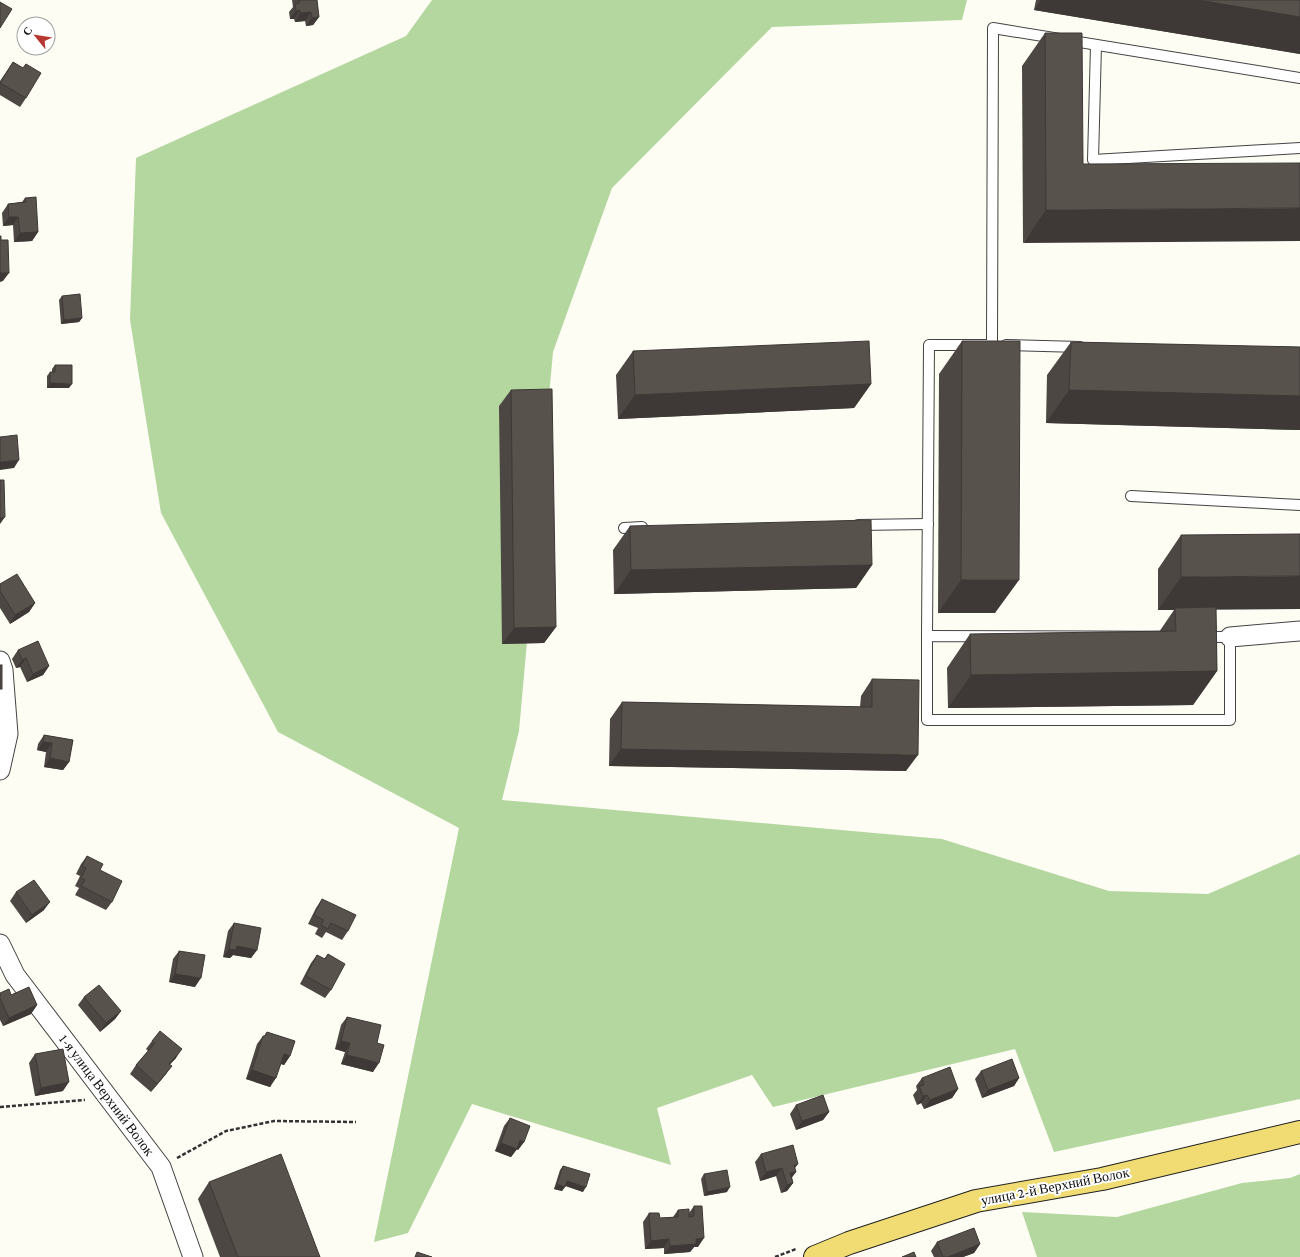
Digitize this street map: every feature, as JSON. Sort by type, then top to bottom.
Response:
[{"type":"main road","name":"улица 2-й Верхний Волок","points":[[815,1257],[849,1243],[976,1201],[1102,1179],[1300,1132]]},
{"type":"street","points":[[1230,637],[1300,631]]},
{"type":"street","points":[[0,661],[3,670],[8,734],[0,770]]},
{"type":"street","name":"1-я улица Верхний Волок","points":[[0,944],[15,975],[161,1167],[193,1257]]},
{"type":"lane","points":[[992,345],[994,28],[1300,78]]},
{"type":"lane","points":[[1096,45],[1093,160],[1300,148]]},
{"type":"lane","points":[[927,636],[1230,637],[1230,720],[927,720],[927,636],[929,345],[1087,347]]},
{"type":"lane","points":[[1131,496],[1300,505]]},
{"type":"lane","points":[[848,525],[928,524]]},
{"type":"lane","points":[[624,528],[656,527]]},
{"type":"path","points":[[0,1106],[110,1098]]},
{"type":"path","points":[[161,1167],[226,1131],[274,1121],[356,1122]]},
{"type":"green space","points":[[432,0],[967,0],[962,20],[772,27],[612,188],[553,352],[519,731],[502,800],[942,839],[1109,891],[1208,894],[1300,854],[1300,1099],[1054,1152],[1015,1049],[773,1107],[752,1075],[657,1108],[671,1165],[472,1104],[408,1233],[374,1242],[459,828],[278,732],[161,513],[130,320],[136,158],[406,36]]},
{"type":"green space","points":[[1300,1174],[1300,1257],[1037,1257],[1022,1212],[1117,1217],[1242,1183],[1290,1178]]},
{"type":"building","points":[[299,0],[317,0],[319,17],[312,18],[311,12],[300,13],[300,10],[296,11],[295,4],[299,3]]},
{"type":"building","points":[[1198,0],[1300,0],[1300,17]]},
{"type":"building","points":[[0,2],[12,9],[0,28]]},
{"type":"building","points":[[1045,33],[1082,33],[1083,164],[1300,163],[1300,208],[1046,210]]},
{"type":"building","points":[[13,62],[23,68],[26,64],[41,73],[26,98],[0,83]]},
{"type":"building","points":[[36,197],[38,232],[20,233],[18,217],[9,217],[8,204],[26,202],[25,198]]},
{"type":"building","points":[[0,236],[1,240],[8,240],[9,273],[0,273]]},
{"type":"building","points":[[80,294],[82,318],[64,320],[62,296]]},
{"type":"building","points":[[869,341],[871,384],[635,395],[633,351]]},
{"type":"building","points":[[962,341],[1020,341],[1019,580],[961,580]]},
{"type":"building","points":[[1071,342],[1300,347],[1300,396],[1069,390]]},
{"type":"building","points":[[55,365],[72,365],[72,384],[50,383],[50,372],[55,372]]},
{"type":"building","points":[[552,389],[556,627],[514,628],[511,390]]},
{"type":"building","points":[[17,435],[19,460],[0,462],[0,437]]},
{"type":"building","points":[[0,480],[4,480],[5,517],[0,518]]},
{"type":"building","points":[[871,520],[872,565],[631,570],[630,526]]},
{"type":"building","points":[[1300,534],[1300,576],[1181,577],[1181,535]]},
{"type":"building","points":[[17,574],[35,603],[15,615],[0,591],[0,584]]},
{"type":"building","points":[[1216,607],[1217,671],[971,675],[970,634],[1176,631],[1175,608]]},
{"type":"building","points":[[38,641],[49,666],[33,674],[26,658],[22,660],[18,650]]},
{"type":"building","points":[[0,665],[2,665],[2,689],[0,689]]},
{"type":"building","points":[[872,679],[919,680],[918,755],[621,749],[622,702],[872,707]]},
{"type":"building","points":[[44,735],[73,740],[69,762],[50,758],[52,743],[43,742]]},
{"type":"building","points":[[87,856],[103,864],[100,870],[122,881],[112,902],[81,886],[85,880],[81,878],[86,868],[82,866]]},
{"type":"building","points":[[34,880],[50,902],[32,915],[16,892]]},
{"type":"building","points":[[322,899],[356,915],[348,931],[331,923],[328,929],[321,925],[324,920],[314,915]]},
{"type":"building","points":[[234,923],[261,928],[257,950],[237,946],[236,950],[229,949]]},
{"type":"building","points":[[179,951],[205,955],[201,978],[175,974]]},
{"type":"building","points":[[328,954],[345,964],[331,990],[306,976],[317,955],[325,959]]},
{"type":"building","points":[[99,985],[121,1011],[106,1023],[84,997]]},
{"type":"building","points":[[29,987],[37,1005],[9,1018],[0,998],[0,993],[9,989],[11,995]]},
{"type":"building","points":[[347,1017],[381,1025],[377,1043],[384,1045],[379,1063],[347,1055],[350,1043],[341,1041]]},
{"type":"building","points":[[160,1031],[182,1049],[169,1064],[172,1066],[157,1084],[136,1065],[155,1043],[152,1041]]},
{"type":"building","points":[[267,1032],[295,1041],[290,1056],[284,1054],[276,1078],[252,1070],[263,1036],[265,1036]]},
{"type":"building","points":[[63,1049],[69,1082],[41,1088],[35,1054]]},
{"type":"building","points":[[1012,1059],[1019,1078],[988,1090],[981,1071]]},
{"type":"building","points":[[950,1067],[958,1089],[930,1100],[927,1095],[923,1096],[919,1086],[924,1085],[922,1078]]},
{"type":"building","points":[[823,1095],[829,1112],[802,1121],[796,1105]]},
{"type":"building","points":[[510,1118],[530,1126],[524,1142],[520,1140],[517,1149],[501,1143]]},
{"type":"building","points":[[793,1145],[798,1164],[794,1165],[796,1172],[790,1173],[793,1183],[787,1185],[782,1168],[766,1172],[761,1154]]},
{"type":"building","points":[[281,1154],[320,1257],[238,1257],[209,1182]]},
{"type":"building","points":[[563,1166],[590,1174],[586,1187],[567,1181],[565,1187],[557,1184]]},
{"type":"building","points":[[727,1170],[730,1187],[707,1192],[704,1174]]},
{"type":"building","points":[[694,1206],[702,1206],[704,1238],[696,1239],[696,1244],[670,1246],[669,1239],[651,1241],[649,1213],[659,1213],[660,1218],[678,1217],[678,1210],[689,1209],[689,1217],[694,1216]]},
{"type":"building","points":[[974,1228],[980,1244],[948,1257],[943,1257],[937,1242]]},
{"type":"building","points":[[417,1252],[432,1257],[415,1257]]},
{"type":"building","points":[[914,1252],[916,1257],[902,1257]]}]
